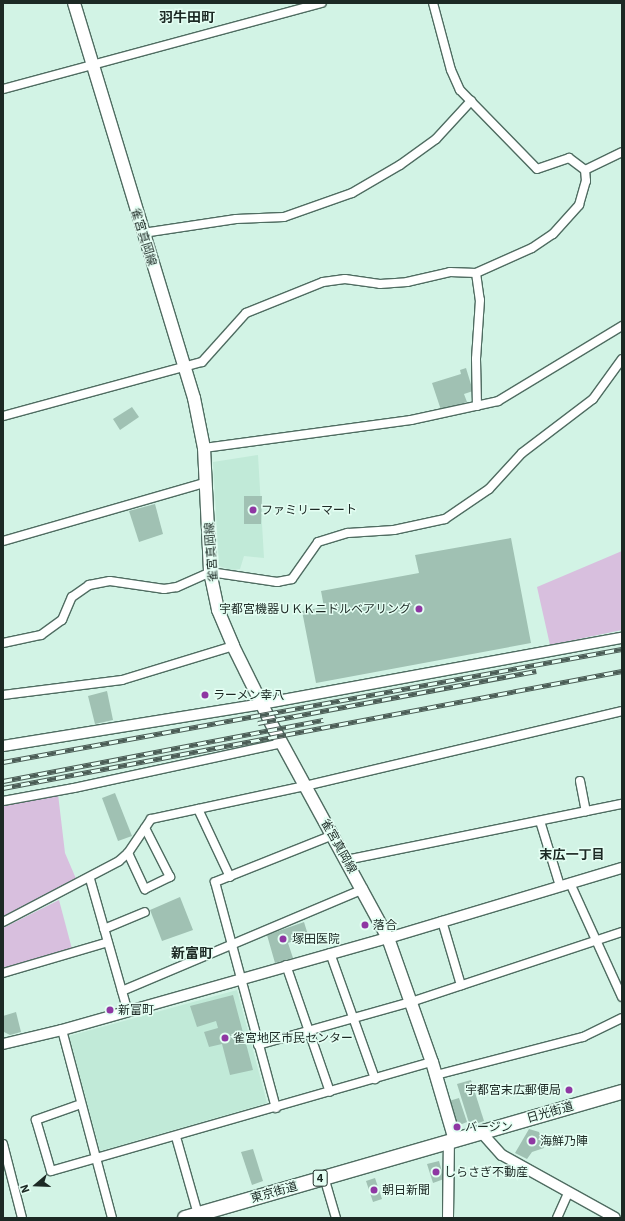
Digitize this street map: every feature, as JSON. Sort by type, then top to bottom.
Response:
[{"type":"highway","name":"日光街道","points":[[452,1140],[622,1092]]},
{"type":"highway","name":"東京街道","points":[[191,1216],[452,1140]]},
{"type":"main road","name":"雀宮真岡線","points":[[74,3],[143,233],[186,366],[204,448],[207,482],[210,572],[218,610],[233,646],[261,704],[388,938],[432,1062],[452,1140]]},
{"type":"street","points":[[4,87],[93,65],[322,3]]},
{"type":"street","points":[[3,416],[202,362],[246,313],[323,282],[345,279],[380,284],[407,282],[450,272],[476,273],[532,248],[553,234],[579,205],[586,181],[585,170],[569,158],[537,169],[471,101],[458,86],[453,75],[433,3]]},
{"type":"street","points":[[143,233],[236,219],[284,217],[352,193],[400,165],[436,139],[471,101]]},
{"type":"street","points":[[585,170],[622,152]]},
{"type":"street","points":[[476,273],[480,300],[476,360],[477,406]]},
{"type":"street","points":[[204,448],[411,420],[498,401],[622,326]]},
{"type":"street","points":[[3,643],[41,635],[62,620],[72,597],[89,585],[110,581],[164,589],[177,587],[210,572],[278,582],[292,579],[318,542],[348,533],[394,530],[445,519],[489,488],[522,453],[593,399],[622,359]]},
{"type":"street","points":[[3,541],[207,482]]},
{"type":"street","points":[[3,746],[261,704],[622,638]]},
{"type":"street","points":[[3,695],[122,680],[233,646]]},
{"type":"street","points":[[3,922],[90,879],[128,853],[151,819],[305,786],[622,711]]},
{"type":"street","points":[[3,801],[282,743]]},
{"type":"street","points":[[580,781],[586,811]]},
{"type":"street","points":[[346,860],[622,804]]},
{"type":"street","points":[[198,809],[230,877]]},
{"type":"street","points":[[540,821],[565,884],[596,940],[622,997]]},
{"type":"street","points":[[128,853],[145,889],[170,878],[145,828]]},
{"type":"street","points":[[276,1108],[215,882],[333,835]]},
{"type":"street","points":[[3,1044],[9,1045],[128,1012],[286,965],[388,938],[622,868]]},
{"type":"street","points":[[90,879],[128,1012]]},
{"type":"street","points":[[122,992],[363,890]]},
{"type":"street","points":[[104,929],[144,912]]},
{"type":"street","points":[[442,921],[461,985]]},
{"type":"street","points":[[258,1045],[411,1002],[622,932]]},
{"type":"street","points":[[3,973],[108,942]]},
{"type":"street","points":[[330,953],[375,1079]]},
{"type":"street","points":[[286,965],[330,1092]]},
{"type":"street","points":[[436,1075],[583,1037],[622,1018]]},
{"type":"street","points":[[62,1030],[112,1218]]},
{"type":"street","points":[[81,1104],[36,1120],[51,1171],[97,1160],[432,1062]]},
{"type":"street","points":[[481,1132],[502,1155],[615,1218]]},
{"type":"street","points":[[176,1137],[191,1216]]},
{"type":"street","points":[[448,1218],[452,1140]]},
{"type":"street","points":[[3,1144],[22,1218]]},
{"type":"street","points":[[324,1177],[336,1218]]},
{"type":"street","points":[[557,1218],[568,1193]]},
{"type":"shaded area","points":[[258,455],[264,558],[244,556],[240,569],[231,570],[219,566],[213,462]]},
{"type":"shaded area","points":[[622,551],[622,630],[550,645],[537,587]]},
{"type":"shaded area","points":[[58,794],[65,853],[77,881],[3,918],[3,806]]},
{"type":"shaded area","points":[[59,900],[72,949],[3,968],[3,928]]},
{"type":"shaded area","points":[[237,990],[267,1103],[100,1151],[69,1036]]},
{"type":"building","points":[[466,368],[473,391],[464,394],[467,402],[441,410],[432,383],[461,374],[460,370]]},
{"type":"building","points":[[132,407],[139,417],[120,430],[113,419]]},
{"type":"building","name":"ファミリーマート","points":[[244,496],[262,496],[261,524],[244,524]]},
{"type":"building","points":[[155,504],[163,534],[139,542],[129,511]]},
{"type":"building","name":"宇都宮機器ＵＫＫニドルベアリング","points":[[511,538],[531,643],[316,683],[302,611],[324,607],[321,591],[419,573],[415,555]]},
{"type":"building","points":[[107,691],[113,720],[95,724],[88,696]]},
{"type":"building","points":[[115,793],[132,836],[118,841],[102,798]]},
{"type":"building","points":[[180,897],[193,930],[162,941],[150,910]]},
{"type":"building","name":"塚田医院","points":[[304,922],[308,935],[288,943],[293,958],[275,963],[267,935]]},
{"type":"building","name":"雀宮地区市民センター","points":[[233,995],[253,1070],[230,1075],[222,1044],[209,1047],[204,1032],[218,1028],[216,1021],[197,1027],[190,1006]]},
{"type":"building","points":[[16,1012],[21,1032],[10,1035],[4,1032],[3,1016]]},
{"type":"building","points":[[471,1080],[484,1121],[470,1126],[457,1084]]},
{"type":"building","points":[[459,1098],[467,1122],[457,1126],[449,1101]]},
{"type":"building","name":"海鮮乃陣","points":[[529,1129],[539,1132],[544,1148],[532,1152],[527,1159],[515,1153]]},
{"type":"building","points":[[253,1149],[263,1181],[252,1185],[241,1152]]},
{"type":"building","name":"しらさぎ不動産","points":[[439,1161],[444,1179],[433,1183],[427,1164]]},
{"type":"building","name":"朝日新聞","points":[[375,1178],[382,1199],[373,1202],[366,1181]]},
{"type":"railway","points":[[3,762],[622,649]]},
{"type":"railway","points":[[258,723],[536,671]]},
{"type":"railway","points":[[3,788],[622,671]]},
{"type":"railway","points":[[3,781],[323,720]]},
{"type":"place","name":"ファミリーマート","points":[[253,510]]},
{"type":"place","name":"宇都宮機器ＵＫＫニドルベアリング","points":[[419,609]]},
{"type":"place","name":"ラーメン幸八","points":[[205,695]]},
{"type":"place","name":"落合","points":[[365,925]]},
{"type":"place","name":"塚田医院","points":[[283,939]]},
{"type":"place","name":"新富町","points":[[110,1010]]},
{"type":"place","name":"雀宮地区市民センター","points":[[225,1038]]},
{"type":"place","name":"宇都宮末広郵便局","points":[[569,1090]]},
{"type":"place","name":"バージン","points":[[457,1127]]},
{"type":"place","name":"海鮮乃陣","points":[[532,1141]]},
{"type":"place","name":"しらさぎ不動産","points":[[436,1172]]},
{"type":"place","name":"朝日新聞","points":[[374,1190]]},
{"type":"district","name":"羽牛田町","points":[[187,17]]},
{"type":"district","name":"末広一丁目","points":[[572,855]]},
{"type":"district","name":"新富町","points":[[192,953]]}]
